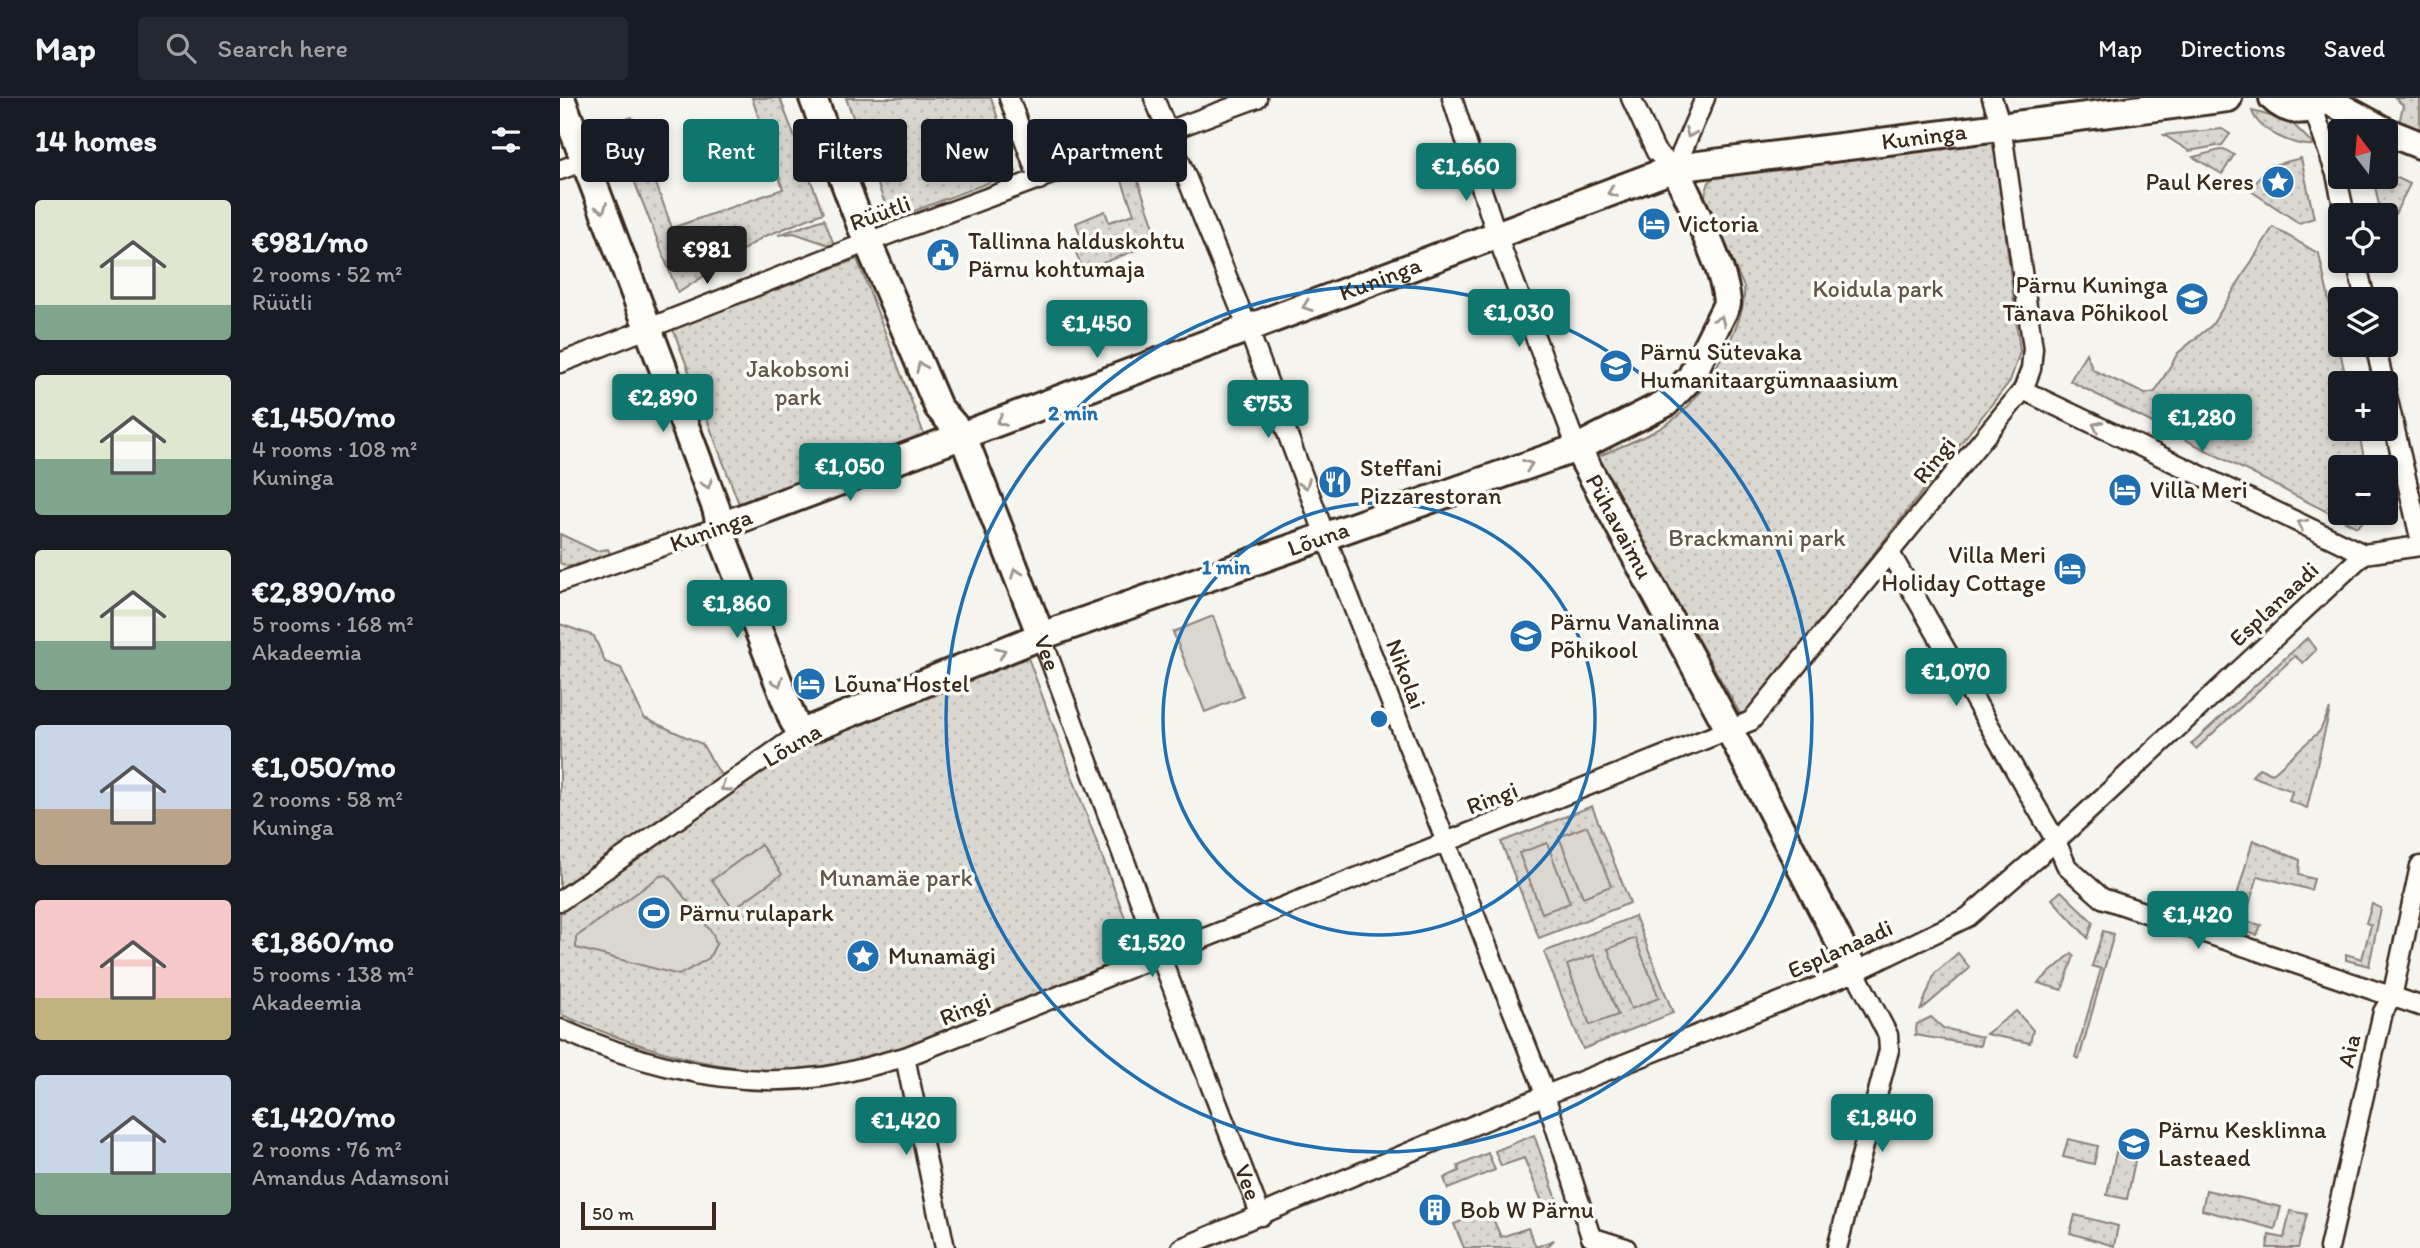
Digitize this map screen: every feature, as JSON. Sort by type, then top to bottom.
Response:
[{"type":"street","points":[[561,98],[572,166],[649,328],[793,720],[801,733]]},
{"type":"street","name":"Vee","points":[[813,98],[868,242],[938,407],[963,436],[1261,1216]]},
{"type":"street","points":[[1009,98],[1027,146]]},
{"type":"street","name":"Nikolai","points":[[1154,98],[1162,119]]},
{"type":"street","name":"Rüütli","points":[[1187,124],[1257,98]]},
{"type":"street","name":"Pühavaimu","points":[[1452,98],[1497,236],[1577,448],[1856,972]]},
{"type":"street","points":[[1631,98],[1656,152],[1675,168],[1705,98]]},
{"type":"street","name":"Ringi","points":[[560,1029],[686,1072],[757,1081],[822,1077],[905,1057],[1751,721],[1776,696],[2023,390],[2031,369],[2033,348],[2001,125],[1992,98]]},
{"type":"street","name":"Kuninga","points":[[560,582],[721,526],[1675,168],[2228,98]]},
{"type":"street","points":[[2273,98],[2290,109],[2322,102],[2358,119]]},
{"type":"street","points":[[2322,102],[2328,128]]},
{"type":"street","points":[[2398,137],[2420,145]]},
{"type":"street","name":"Lõuna","points":[[560,901],[801,733],[1041,636],[1577,448],[1665,403],[1691,377],[1723,315],[1727,293],[1675,168]]},
{"type":"street","name":"Nikolai","points":[[1187,179],[1248,328],[1326,538],[1546,1095],[1586,1242],[1626,1248]]},
{"type":"street","name":"Rüütli","points":[[560,363],[868,242],[1034,182]]},
{"type":"street","points":[[2023,390],[2364,554],[2420,546]]},
{"type":"street","points":[[2398,441],[2420,538]]},
{"type":"street","points":[[1890,553],[2056,841],[2067,867],[2102,898],[2420,1006]]},
{"type":"street","name":"Esplanaadi","points":[[1181,1248],[1546,1095],[1856,972],[1968,917],[2056,841],[2364,554]]},
{"type":"street","name":"Aia","points":[[2329,1248],[2383,1012],[2392,997],[2420,866]]},
{"type":"street","points":[[1837,1248],[1889,1050],[1888,1035],[1856,972]]},
{"type":"street","points":[[905,1057],[945,1248]]},
{"type":"green space","points":[[752,98],[780,98],[793,133],[793,182],[811,182],[823,213],[763,237],[678,293],[635,182],[655,182],[672,228],[783,189],[779,177],[779,119],[759,119]]},
{"type":"green space","points":[[846,98],[991,98],[998,119],[921,119],[921,182],[990,182],[891,220],[877,182],[907,182],[907,119],[854,119]]},
{"type":"green space","points":[[2395,98],[2420,98],[2420,132],[2399,124],[2403,105]]},
{"type":"green space","points":[[2252,111],[2290,121],[2314,145],[2297,143],[2278,136],[2262,125]]},
{"type":"green space","points":[[2222,129],[2230,134],[2222,145],[2189,151],[2164,135]]},
{"type":"green space","name":"Koidula park","points":[[1994,140],[2020,352],[2010,381],[1743,719],[1595,458],[1649,434],[1678,416],[1700,392],[1732,337],[1739,318],[1744,287],[1704,198],[1709,182],[1721,171]]},
{"type":"green space","points":[[2224,149],[2234,155],[2222,174],[2193,157]]},
{"type":"green space","points":[[2301,158],[2314,218],[2299,223],[2251,191],[2266,167]]},
{"type":"green space","points":[[2398,178],[2410,184],[2398,208],[2398,203],[2378,203],[2376,189],[2398,189]]},
{"type":"green space","points":[[1122,182],[1138,182],[1159,241],[1083,271],[1072,242],[1081,238],[1076,223],[1105,211],[1109,222],[1134,214]]},
{"type":"green space","points":[[824,219],[835,247],[794,233],[778,235]]},
{"type":"green space","points":[[2273,227],[2319,254],[2328,295],[2328,357],[2341,357],[2344,371],[2328,371],[2328,441],[2361,441],[2363,455],[2328,455],[2328,512],[2070,381],[2086,353],[2093,370],[2145,394],[2155,392],[2178,353],[2212,325]]},
{"type":"green space","name":"Jakobsoni park","points":[[857,259],[925,437],[739,504],[673,329]]},
{"type":"green space","points":[[560,534],[596,551],[608,549],[610,554],[585,564],[572,566],[560,563]]},
{"type":"green space","points":[[1213,616],[1243,697],[1205,712],[1173,632]]},
{"type":"green space","points":[[560,624],[594,636],[605,662],[621,668],[644,718],[702,744],[722,777],[560,891]]},
{"type":"green space","points":[[2307,638],[2316,650],[2303,663],[2295,656],[2196,749],[2191,744]]},
{"type":"green space","name":"Munamäe park","points":[[1027,655],[1138,953],[870,1060],[803,1071],[732,1067],[696,1060],[627,1040],[560,1014],[560,913],[802,744]]},
{"type":"green space","points":[[2330,709],[2307,808],[2289,801],[2292,791],[2252,776],[2259,768],[2272,774],[2320,731]]},
{"type":"green space","points":[[1592,806],[1630,903],[1539,938],[1501,842]]},
{"type":"green space","points":[[1587,826],[1611,886],[1583,897],[1559,837]]},
{"type":"green space","points":[[2253,840],[2300,860],[2299,875],[2314,879],[2311,890],[2258,876],[2244,921],[2261,925],[2257,935],[2228,927]]},
{"type":"green space","points":[[1547,843],[1570,903],[1542,913],[1519,853]]},
{"type":"green space","points":[[761,845],[782,874],[733,909],[712,880]]},
{"type":"green space","name":"Pärnu rulapark","points":[[667,875],[713,934],[716,944],[709,958],[679,975],[576,948],[576,937],[660,876]]},
{"type":"green space","points":[[2061,891],[2093,922],[2088,938],[2052,899]]},
{"type":"green space","points":[[2372,904],[2381,908],[2369,966],[2346,960],[2346,954],[2362,959],[2371,925],[2366,923]]},
{"type":"green space","points":[[1635,916],[1673,1013],[1583,1049],[1544,952]]},
{"type":"green space","points":[[2103,931],[2114,934],[2079,1059],[2075,1057],[2101,969],[2092,966]]},
{"type":"green space","points":[[1635,938],[1659,998],[1631,1009],[1608,949]]},
{"type":"green space","points":[[1958,953],[1970,968],[1920,1011],[1935,973]]},
{"type":"green space","points":[[2072,953],[2074,956],[2062,990],[2038,983]]},
{"type":"green space","points":[[1594,955],[1618,1015],[1590,1025],[1567,965]]},
{"type":"green space","points":[[2016,1011],[2033,1030],[2030,1043],[1986,1034]]},
{"type":"green space","points":[[1931,1017],[1943,1028],[1982,1037],[1980,1046],[1915,1035],[1917,1024]]},
{"type":"green space","points":[[1534,1135],[1561,1211],[1548,1216],[1524,1158],[1501,1166],[1495,1151]]},
{"type":"green space","points":[[2068,1139],[2098,1146],[2094,1164],[2063,1157]]},
{"type":"green space","points":[[2116,1152],[2136,1156],[2127,1199],[2107,1195]]},
{"type":"green space","points":[[1488,1153],[1495,1170],[1448,1189],[1444,1178],[1459,1171],[1458,1166]]},
{"type":"green space","points":[[2206,1190],[2281,1207],[2275,1229],[2202,1210]]},
{"type":"green space","points":[[1489,1210],[1501,1237],[1528,1228],[1536,1247],[1554,1240],[1546,1248],[1464,1248],[1454,1224]]},
{"type":"green space","points":[[2290,1211],[2307,1214],[2298,1248],[2267,1248],[2269,1235],[2284,1238]]},
{"type":"green space","points":[[2075,1215],[2118,1226],[2114,1246],[2070,1233]]},
{"type":"place","name":"Paul Keres","points":[[2278,182]]},
{"type":"place","name":"Victoria","points":[[1654,224]]},
{"type":"place","name":"Tallinna halduskohtu Pärnu kohtumaja","points":[[943,255]]},
{"type":"place","name":"Pärnu Kuninga Tänava Põhikool","points":[[2192,299]]},
{"type":"place","name":"Pärnu Sütevaka Humanitaargümnaasium","points":[[1616,366]]},
{"type":"place","name":"Steffani Pizzarestoran","points":[[1335,482]]},
{"type":"place","name":"Villa Meri","points":[[2125,490]]},
{"type":"place","name":"Villa Meri Holiday Cottage","points":[[2070,569]]},
{"type":"place","name":"Pärnu Vanalinna Põhikool","points":[[1526,636]]},
{"type":"place","name":"Lõuna Hostel","points":[[809,684]]},
{"type":"place","name":"Pärnu rulapark","points":[[654,913]]},
{"type":"place","name":"Munamägi","points":[[863,956]]},
{"type":"place","name":"Pärnu Kesklinna Lasteaed","points":[[2134,1144]]},
{"type":"place","name":"Bob W Pärnu","points":[[1435,1210]]},
{"type":"park label","name":"Brackmanni park","points":[[1757,538]]}]
